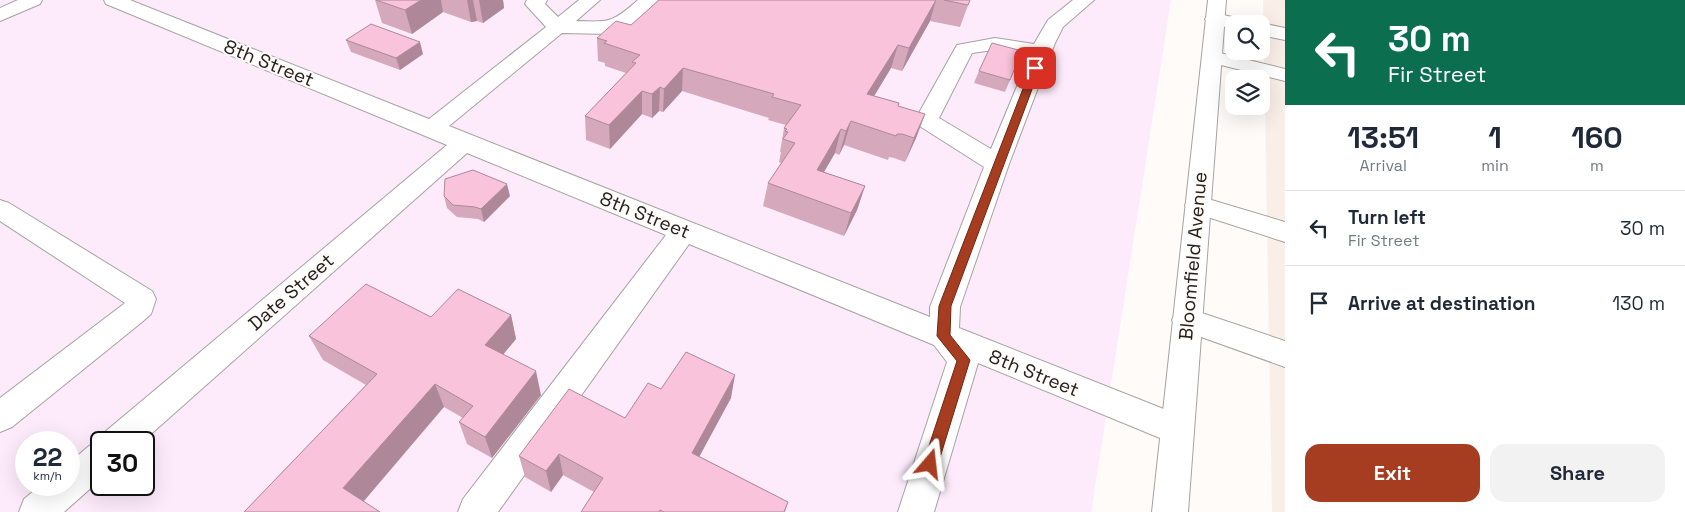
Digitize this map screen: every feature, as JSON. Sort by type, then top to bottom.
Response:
[{"type":"street","points":[[0,15],[33,0]]},
{"type":"street","points":[[538,0],[534,4],[557,27],[611,28],[629,18],[649,0]]},
{"type":"street","points":[[432,129],[591,0]]},
{"type":"street","points":[[916,512],[963,360],[944,336],[945,306],[997,164],[1042,52],[1055,24],[1085,0]]},
{"type":"street","name":"8th Street","points":[[122,1],[432,129],[1177,430]]},
{"type":"street","name":"Bloomfield Avenue","points":[[1170,512],[1212,57],[1223,14]]},
{"type":"street","points":[[1270,31],[1285,34]]},
{"type":"street","points":[[997,164],[926,120],[964,49],[994,43],[1010,44],[1042,52]]},
{"type":"street","points":[[1212,57],[1285,76]]},
{"type":"street","name":"Date Street","points":[[131,431],[465,142]]},
{"type":"street","points":[[1198,205],[1285,232]]},
{"type":"street","points":[[0,209],[142,299],[141,306],[132,314],[0,418]]},
{"type":"street","points":[[476,512],[684,231]]},
{"type":"street","points":[[1187,320],[1285,354]]},
{"type":"street","points":[[80,475],[90,467]]},
{"type":"street","points":[[37,512],[56,496]]},
{"type":"shaded area","points":[[2,0],[1171,0],[1091,512],[0,512],[0,1]]},
{"type":"shaded area","points":[[1263,0],[1285,0],[1285,512],[1272,512],[1265,115],[1270,115],[1270,70],[1264,70],[1264,60],[1270,60],[1270,15],[1263,15]]},
{"type":"building","points":[[376,0],[421,0],[405,10]]},
{"type":"building","points":[[659,0],[936,0],[909,48],[898,45],[867,94],[899,103],[898,106],[925,114],[914,138],[902,134],[897,134],[896,136],[851,121],[846,131],[841,129],[817,170],[865,186],[851,213],[768,183],[795,143],[783,139],[788,132],[784,128],[801,105],[772,97],[774,94],[683,68],[664,89],[660,87],[652,94],[642,91],[609,125],[585,116],[636,63],[632,62],[640,55],[604,43],[607,41],[597,38],[616,21],[631,25]]},
{"type":"building","points":[[944,0],[970,0],[968,5]]},
{"type":"building","points":[[371,24],[420,42],[396,58],[346,40]]},
{"type":"building","points":[[992,43],[1022,51],[1010,80],[979,71]]},
{"type":"building","points":[[473,170],[507,184],[481,209],[453,205],[444,196],[445,179]]},
{"type":"building","points":[[366,284],[431,317],[458,289],[511,315],[485,345],[536,371],[485,437],[459,422],[473,406],[435,384],[343,488],[380,512],[244,512],[377,374],[309,336]]},
{"type":"building","points":[[686,352],[735,375],[692,453],[788,502],[784,512],[664,512],[660,510],[659,512],[581,512],[603,478],[559,454],[546,471],[519,456],[569,389],[625,418],[648,383],[661,389]]},
{"type":"route","points":[[930,464],[963,360],[944,336],[945,306],[997,164],[1035,68]]}]
